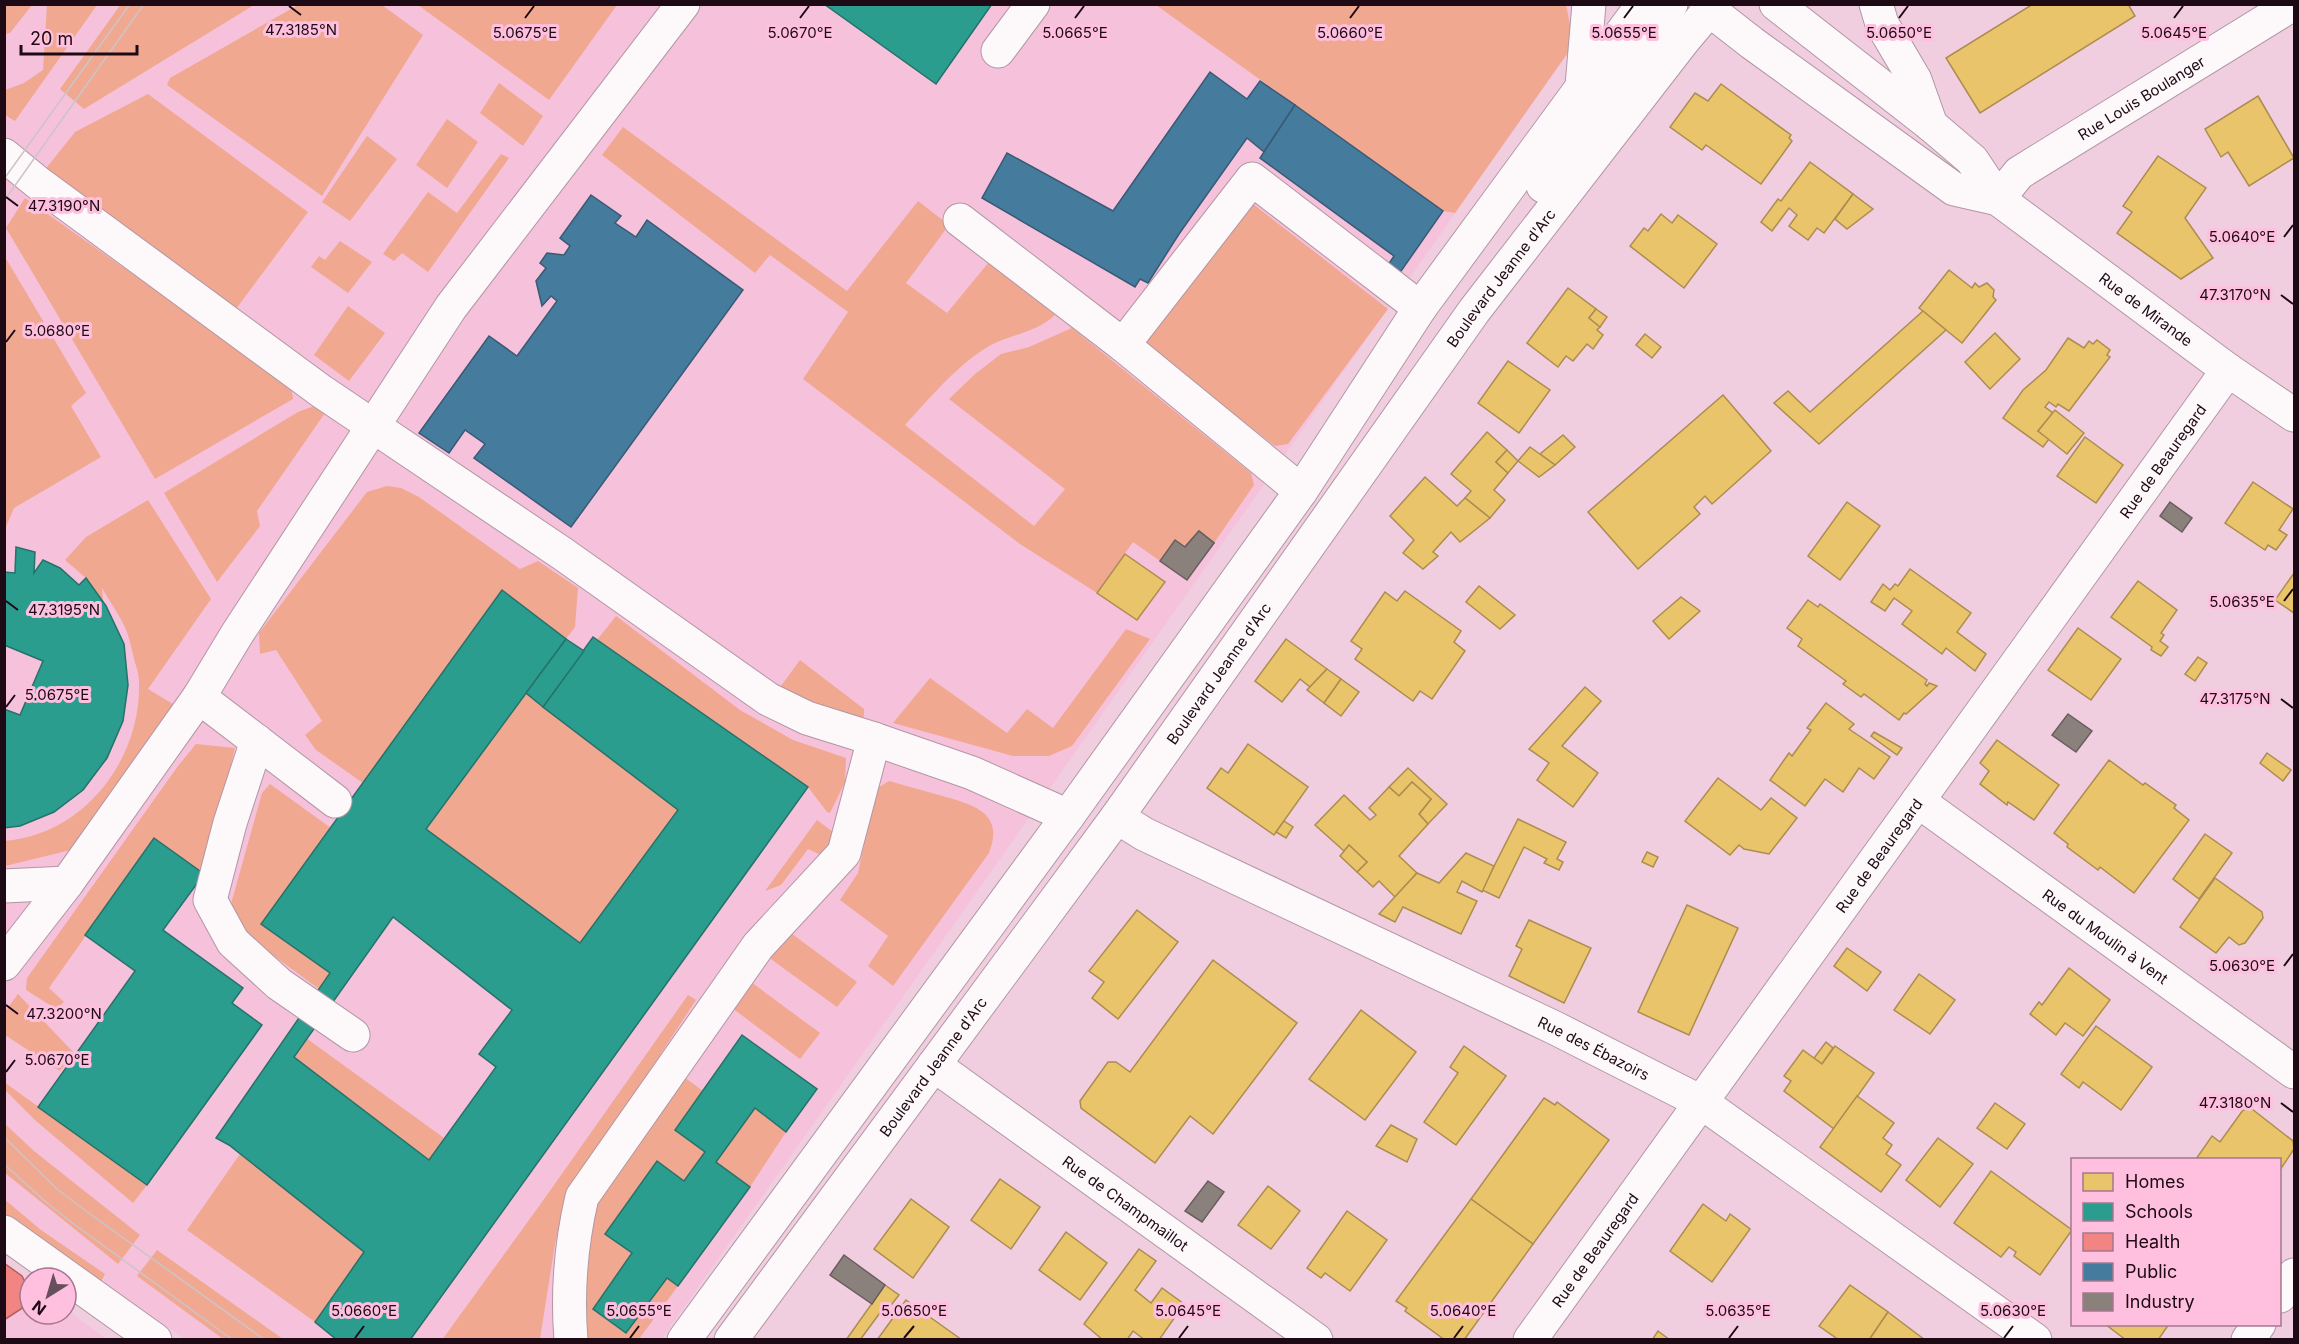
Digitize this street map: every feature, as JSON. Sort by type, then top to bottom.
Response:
[{"type":"street","points":[[4,964],[67,883],[199,697],[237,633],[451,307],[683,4]]},
{"type":"street","points":[[998,51],[1033,4]]},
{"type":"street","points":[[1582,87],[1589,4]]},
{"type":"street","points":[[684,1340],[1068,816],[1301,491],[1420,308],[1643,4]]},
{"type":"street","points":[[1474,311],[1545,183],[1661,23],[1671,4]]},
{"type":"street","name":"Rue de Mirande","points":[[1776,4],[1931,125],[1972,160],[1998,200],[2228,370],[2295,415]]},
{"type":"street","points":[[1876,4],[1882,24],[1915,80],[1931,125]]},
{"type":"street","name":"Rue Louis Boulanger","points":[[1998,200],[2019,173],[2293,4]]},
{"type":"street","name":"Boulevard Jeanne d'Arc","points":[[731,1340],[1117,817],[1474,311],[1683,40],[1713,6]]},
{"type":"street","name":"Rue de Mirande","points":[[1713,6],[1752,43],[1954,189],[1998,200]]},
{"type":"street","points":[[4,155],[56,196],[321,391],[563,554],[768,699],[807,718],[874,738],[972,773],[1068,816]]},
{"type":"street","points":[[1123,345],[1252,179],[1420,308]]},
{"type":"street","points":[[960,220],[1123,345],[1301,491]]},
{"type":"street","name":"Rue de Beauregard","points":[[1530,1340],[2228,370]]},
{"type":"street","points":[[199,697],[335,801]]},
{"type":"street","points":[[571,1340],[568,1310],[573,1238],[582,1197],[758,946],[844,853],[874,738]]},
{"type":"street","points":[[256,741],[230,823],[210,900],[233,942],[279,984],[353,1035]]},
{"type":"street","name":"Rue du Moulin à Vent","points":[[1918,801],[2295,1072]]},
{"type":"street","name":"Rue des Ébazoirs","points":[[1117,817],[1144,834],[1555,1028],[1701,1102],[2035,1340]]},
{"type":"street","points":[[4,886],[67,883]]},
{"type":"street","name":"Rue de Champmaillot","points":[[934,1065],[1316,1340]]},
{"type":"street","points":[[4,1232],[155,1340]]},
{"type":"street","points":[[2281,1295],[2295,1275]]},
{"type":"street","points":[[2248,1340],[2258,1326]]},
{"type":"shaded area","points":[[5,4],[32,5],[10,33],[5,34]]},
{"type":"shaded area","points":[[121,4],[254,5],[84,109],[60,89]]},
{"type":"shaded area","points":[[4,5],[1602,5],[661,1340],[185,1339],[5,1217]]},
{"type":"shaded area","points":[[47,5],[97,5],[15,121],[5,115],[5,90],[24,83],[43,70]]},
{"type":"shaded area","points":[[298,5],[382,5],[423,35],[322,196],[167,85],[170,78]]},
{"type":"shaded area","points":[[418,5],[617,5],[549,100]]},
{"type":"shaded area","points":[[1156,5],[1566,5],[1574,44],[1455,213],[1443,211]]},
{"type":"shaded area","points":[[499,83],[543,116],[523,146],[480,113]]},
{"type":"shaded area","points":[[148,94],[308,212],[236,309],[44,171],[75,132]]},
{"type":"shaded area","points":[[447,119],[478,142],[447,188],[416,165]]},
{"type":"shaded area","points":[[623,127],[847,291],[918,201],[949,225],[906,283],[947,313],[989,262],[1055,315],[1032,330],[997,342],[977,354],[944,382],[905,425],[1034,526],[1065,489],[949,399],[975,374],[1001,354],[1029,347],[1072,328],[1251,473],[1254,485],[1214,543],[1199,531],[1185,547],[1175,541],[1160,561],[1133,542],[1097,593],[1020,544],[803,379],[848,312],[770,255],[755,273],[602,155]]},
{"type":"shaded area","points":[[367,136],[397,159],[350,221],[322,202]]},
{"type":"shaded area","points":[[501,154],[509,158],[428,272],[402,253],[394,261],[383,254],[428,192],[457,213]]},
{"type":"shaded area","points":[[25,198],[291,386],[293,399],[155,479],[6,228]]},
{"type":"shaded area","points":[[1248,200],[1388,309],[1288,444],[1275,446],[1142,343]]},
{"type":"shaded area","points":[[340,241],[372,262],[348,293],[311,267],[319,256],[325,260]]},
{"type":"shaded area","points":[[5,257],[86,393],[71,406],[101,457],[14,508],[5,529]]},
{"type":"shaded area","points":[[348,306],[385,333],[349,381],[314,355]]},
{"type":"shaded area","points":[[314,406],[325,413],[257,511],[260,526],[217,582],[164,493],[298,412]]},
{"type":"shaded area","points":[[387,486],[401,488],[419,497],[520,569],[538,561],[578,588],[575,627],[566,639],[502,590],[363,783],[316,750],[305,735],[322,721],[276,650],[260,654],[259,633],[367,492]]},
{"type":"shaded area","points":[[148,500],[211,599],[148,689],[178,707],[71,850],[5,866],[4,841],[33,836],[59,824],[83,808],[103,788],[119,764],[130,738],[137,710],[139,681],[127,632],[102,588],[103,602],[86,578],[65,560],[86,537]]},
{"type":"shaded area","points":[[616,616],[740,710],[793,740],[846,758],[845,782],[830,813],[808,787],[597,640]]},
{"type":"shaded area","points":[[1126,629],[1150,639],[1072,746],[1049,756],[1013,756],[893,723],[930,678],[1007,733],[1027,709],[1053,728]]},
{"type":"shaded area","points":[[800,660],[864,709],[864,716],[859,721],[778,690]]},
{"type":"shaded area","points":[[526,693],[678,810],[580,943],[426,829]]},
{"type":"shaded area","points":[[196,744],[235,748],[204,874],[154,839],[49,988],[64,1002],[56,1009],[26,990],[27,978]]},
{"type":"shaded area","points":[[889,781],[973,806],[989,819],[993,827],[993,839],[989,853],[893,986],[868,966],[888,936],[840,900],[858,873],[876,789]]},
{"type":"shaded area","points":[[270,784],[331,828],[330,973],[319,989],[240,931],[229,911],[262,793]]},
{"type":"shaded area","points":[[817,820],[837,835],[827,858],[808,849],[781,885],[765,891]]},
{"type":"shaded area","points":[[788,931],[857,982],[837,1007],[768,957]]},
{"type":"shaded area","points":[[751,982],[820,1033],[800,1059],[732,1008]]},
{"type":"shaded area","points":[[18,994],[74,1053],[60,1071],[5,1035],[5,1012]]},
{"type":"shaded area","points":[[688,995],[696,1000],[565,1200],[555,1244],[540,1339],[442,1340],[542,1202]]},
{"type":"shaded area","points":[[306,1038],[444,1138],[429,1160],[294,1057]]},
{"type":"shaded area","points":[[684,1077],[703,1091],[675,1130],[705,1152],[684,1181],[657,1162],[605,1233],[632,1253],[593,1309],[626,1333],[667,1278],[678,1286],[639,1339],[588,1340],[583,1261],[586,1237],[594,1212],[636,1140]]},
{"type":"shaded area","points":[[4,1082],[147,1185],[133,1203],[36,1121],[5,1090]]},
{"type":"shaded area","points":[[755,1108],[786,1132],[750,1187],[716,1162]]},
{"type":"shaded area","points":[[4,1123],[34,1151],[140,1235],[118,1264],[5,1173]]},
{"type":"shaded area","points":[[240,1154],[364,1252],[315,1322],[187,1230]]},
{"type":"shaded area","points":[[4,1199],[41,1230],[105,1274],[99,1285],[78,1270],[78,1266],[73,1266],[5,1216]]},
{"type":"shaded area","points":[[157,1250],[283,1339],[223,1339],[137,1276]]},
{"type":"shaded area","points":[[4,1263],[18,1273],[18,1326],[78,1326],[78,1318],[106,1339],[5,1339]]},
{"type":"building: Homes","points":[[2033,4],[2128,4],[2135,16],[1980,113],[1946,58]]},
{"type":"building: Homes","points":[[1721,84],[1791,135],[1789,138],[1792,141],[1761,184],[1706,145],[1702,150],[1670,127],[1695,93],[1708,101]]},
{"type":"building: Homes","points":[[2258,96],[2294,158],[2249,186],[2228,152],[2221,157],[2205,129]]},
{"type":"building: Homes","points":[[2158,156],[2206,188],[2185,218],[2213,258],[2181,279],[2117,233],[2132,212],[2123,206]]},
{"type":"building: Homes","points":[[1810,162],[1853,194],[1824,233],[1817,228],[1808,240],[1789,226],[1797,215],[1789,208],[1772,231],[1761,222],[1778,199],[1781,201]]},
{"type":"building: Homes","points":[[1853,194],[1873,209],[1847,229],[1835,219]]},
{"type":"building: Homes","points":[[1661,214],[1672,223],[1678,215],[1717,244],[1684,288],[1630,246],[1644,228],[1648,231]]},
{"type":"building: Homes","points":[[1949,270],[1972,288],[1975,283],[1979,287],[1987,283],[1994,290],[1993,297],[1996,300],[1962,343],[1919,308]]},
{"type":"building: Homes","points":[[1568,288],[1596,309],[1589,318],[1600,327],[1597,330],[1603,335],[1593,349],[1587,344],[1573,361],[1566,356],[1558,367],[1527,343]]},
{"type":"building: Homes","points":[[1596,309],[1607,317],[1600,327],[1589,318]]},
{"type":"building: Homes","points":[[1923,311],[1946,330],[1819,444],[1774,403],[1788,391],[1810,412]]},
{"type":"building: Homes","points":[[1995,333],[2020,359],[1990,389],[1965,362]]},
{"type":"building: Homes","points":[[1645,334],[1661,347],[1652,358],[1636,345]]},
{"type":"building: Homes","points":[[2068,338],[2084,348],[2089,341],[2093,344],[2097,340],[2110,350],[2107,355],[2110,357],[2069,411],[2058,404],[2056,407],[2049,402],[2045,407],[2053,413],[2038,431],[2049,439],[2043,447],[2003,418],[2023,390],[2046,370]]},
{"type":"building: Homes","points":[[1508,361],[1550,390],[1519,433],[1478,403]]},
{"type":"building: Homes","points":[[1723,395],[1771,451],[1712,504],[1705,496],[1694,507],[1700,514],[1638,569],[1588,512]]},
{"type":"building: Homes","points":[[2055,410],[2084,433],[2067,454],[2038,431]]},
{"type":"building: Homes","points":[[1487,432],[1507,450],[1496,462],[1508,473],[1494,490],[1505,500],[1490,518],[1465,498],[1471,491],[1451,474]]},
{"type":"building: Homes","points":[[1563,435],[1575,447],[1555,465],[1540,454]]},
{"type":"building: Homes","points":[[2085,437],[2123,465],[2096,503],[2057,476]]},
{"type":"building: Homes","points":[[1530,447],[1555,465],[1539,477],[1518,461]]},
{"type":"building: Homes","points":[[1507,450],[1518,461],[1508,473],[1496,462]]},
{"type":"building: Homes","points":[[1425,477],[1457,506],[1465,498],[1490,518],[1460,542],[1451,532],[1433,552],[1438,556],[1423,569],[1403,553],[1414,540],[1390,516]]},
{"type":"building: Homes","points":[[2253,482],[2293,509],[2279,530],[2287,535],[2276,550],[2268,545],[2265,550],[2225,523]]},
{"type":"building: Homes","points":[[1847,502],[1880,526],[1840,580],[1808,556]]},
{"type":"building: Homes","points":[[1125,554],[1165,582],[1137,620],[1097,593]]},
{"type":"building: Homes","points":[[1910,569],[1971,613],[1957,632],[1986,654],[1975,671],[1946,648],[1942,654],[1902,624],[1912,611],[1894,598],[1885,611],[1871,602],[1883,584],[1890,590],[1895,584],[1898,586]]},
{"type":"building: Homes","points":[[2294,573],[2294,613],[2275,600]]},
{"type":"building: Homes","points":[[2138,581],[2177,610],[2161,633],[2164,635],[2160,641],[2168,647],[2161,656],[2111,617]]},
{"type":"building: Homes","points":[[1479,586],[1515,615],[1500,629],[1466,602]]},
{"type":"building: Homes","points":[[1405,591],[1461,631],[1454,642],[1465,651],[1432,699],[1420,691],[1413,701],[1355,659],[1362,649],[1351,641],[1385,592],[1397,601]]},
{"type":"building: Homes","points":[[1681,597],[1700,611],[1669,639],[1653,621]]},
{"type":"building: Homes","points":[[1808,600],[1818,607],[1820,604],[1927,680],[1925,684],[1927,686],[1929,683],[1937,686],[1906,714],[1904,713],[1899,720],[1864,694],[1861,697],[1843,684],[1846,681],[1798,646],[1802,639],[1787,628]]},
{"type":"building: Homes","points":[[2078,628],[2121,659],[2091,700],[2048,670]]},
{"type":"building: Homes","points":[[1286,639],[1327,669],[1310,687],[1300,679],[1282,702],[1255,681]]},
{"type":"building: Homes","points":[[2198,657],[2207,663],[2195,681],[2185,674]]},
{"type":"building: Homes","points":[[1327,669],[1341,679],[1324,703],[1307,690]]},
{"type":"building: Homes","points":[[1341,679],[1359,692],[1341,716],[1324,703]]},
{"type":"building: Homes","points":[[1585,687],[1601,701],[1562,746],[1598,773],[1573,807],[1537,780],[1549,763],[1529,749]]},
{"type":"building: Homes","points":[[1826,703],[1854,724],[1849,729],[1890,757],[1874,779],[1859,768],[1843,792],[1825,779],[1805,806],[1770,780],[1789,753],[1792,756],[1811,730],[1807,728]]},
{"type":"building: Homes","points":[[1874,732],[1902,748],[1897,755],[1871,736]]},
{"type":"building: Homes","points":[[1997,740],[2059,785],[2034,820],[2008,802],[2007,805],[1980,784],[1989,771],[1980,763]]},
{"type":"building: Homes","points":[[1248,744],[1308,787],[1274,835],[1207,788],[1221,768],[1228,773]]},
{"type":"building: Homes","points":[[2267,753],[2291,770],[2283,781],[2260,763]]},
{"type":"building: Homes","points":[[2109,760],[2176,805],[2174,808],[2189,820],[2134,893],[2100,867],[2098,870],[2067,847],[2068,844],[2054,833]]},
{"type":"building: Homes","points":[[1408,768],[1447,804],[1428,824],[1419,814],[1431,799],[1412,782],[1399,796],[1389,787]]},
{"type":"building: Homes","points":[[1718,778],[1761,810],[1771,798],[1797,818],[1769,854],[1744,849],[1739,845],[1730,855],[1685,821]]},
{"type":"building: Homes","points":[[1412,782],[1431,799],[1419,814],[1428,824],[1399,856],[1417,873],[1395,897],[1379,881],[1373,887],[1357,872],[1367,862],[1349,845],[1344,851],[1315,825],[1344,795],[1370,820],[1376,815],[1369,808],[1389,787],[1399,796]]},
{"type":"building: Homes","points":[[1518,819],[1566,842],[1557,859],[1563,862],[1559,870],[1544,863],[1547,859],[1524,847],[1499,898],[1482,890]]},
{"type":"building: Homes","points":[[1284,821],[1293,827],[1286,838],[1276,832]]},
{"type":"building: Homes","points":[[2205,834],[2232,853],[2199,899],[2173,879]]},
{"type":"building: Homes","points":[[1349,845],[1367,862],[1357,872],[1340,856]]},
{"type":"building: Homes","points":[[1647,852],[1658,857],[1653,867],[1642,862]]},
{"type":"building: Homes","points":[[1466,853],[1494,866],[1482,892],[1462,881],[1457,892],[1477,901],[1461,934],[1403,907],[1395,922],[1379,914],[1417,873],[1439,883]]},
{"type":"building: Homes","points":[[2215,878],[2262,912],[2263,918],[2245,943],[2239,945],[2229,937],[2216,953],[2180,927]]},
{"type":"building: Homes","points":[[1687,905],[1738,928],[1689,1035],[1638,1012]]},
{"type":"building: Homes","points":[[1137,910],[1178,942],[1118,1019],[1092,998],[1104,982],[1089,971]]},
{"type":"building: Homes","points":[[1529,920],[1591,948],[1564,1003],[1509,976],[1522,949],[1516,946]]},
{"type":"building: Homes","points":[[1847,948],[1881,972],[1867,991],[1834,966]]},
{"type":"building: Homes","points":[[1213,960],[1297,1023],[1213,1134],[1190,1116],[1155,1163],[1081,1108],[1080,1101],[1108,1062],[1116,1062],[1130,1072]]},
{"type":"building: Homes","points":[[2069,968],[2110,1000],[2083,1036],[2065,1023],[2056,1035],[2030,1014],[2039,1002],[2042,1005]]},
{"type":"building: Homes","points":[[1919,974],[1955,1000],[1930,1034],[1894,1010]]},
{"type":"building: Homes","points":[[1361,1010],[1416,1052],[1365,1120],[1309,1079]]},
{"type":"building: Homes","points":[[2096,1026],[2152,1067],[2121,1110],[2083,1082],[2079,1088],[2061,1074]]},
{"type":"building: Homes","points":[[1826,1042],[1833,1048],[1822,1064],[1814,1058]]},
{"type":"building: Homes","points":[[1464,1046],[1506,1076],[1456,1145],[1424,1122],[1458,1073],[1450,1067]]},
{"type":"building: Homes","points":[[1835,1046],[1874,1073],[1834,1129],[1784,1091],[1791,1081],[1784,1076],[1803,1050],[1822,1064]]},
{"type":"building: Homes","points":[[1857,1096],[1894,1123],[1883,1138],[1892,1145],[1886,1154],[1901,1165],[1881,1192],[1820,1147]]},
{"type":"building: Homes","points":[[1544,1098],[1555,1105],[1557,1102],[1609,1140],[1533,1244],[1471,1199]]},
{"type":"building: Homes","points":[[1995,1103],[2025,1124],[2007,1149],[1977,1128]]},
{"type":"building: Homes","points":[[2252,1109],[2293,1141],[2294,1149],[2281,1168],[2281,1158],[2197,1158],[2212,1136],[2220,1142],[2243,1110]]},
{"type":"building: Homes","points":[[1391,1125],[1417,1139],[1407,1162],[1376,1146]]},
{"type":"building: Homes","points":[[1938,1138],[1973,1164],[1940,1207],[1906,1180]]},
{"type":"building: Homes","points":[[1991,1171],[2071,1231],[2040,1275],[2014,1256],[2016,1252],[2009,1247],[2001,1257],[1954,1223]]},
{"type":"building: Homes","points":[[1000,1179],[1040,1207],[1011,1249],[971,1220]]},
{"type":"building: Homes","points":[[1268,1186],[1300,1211],[1271,1249],[1238,1225]]},
{"type":"building: Homes","points":[[911,1199],[949,1227],[913,1278],[874,1249]]},
{"type":"building: Homes","points":[[1471,1199],[1533,1244],[1464,1340],[1445,1340],[1405,1311],[1407,1308],[1396,1301]]},
{"type":"building: Homes","points":[[1703,1204],[1726,1221],[1730,1214],[1750,1229],[1712,1282],[1670,1251]]},
{"type":"building: Homes","points":[[1347,1211],[1387,1240],[1350,1291],[1325,1273],[1321,1278],[1307,1268]]},
{"type":"building: Homes","points":[[1066,1232],[1107,1263],[1080,1300],[1039,1270]]},
{"type":"building: Homes","points":[[1139,1249],[1156,1261],[1135,1290],[1151,1303],[1162,1288],[1184,1304],[1159,1340],[1145,1340],[1133,1331],[1127,1340],[1103,1340],[1084,1324]]},
{"type":"building: Homes","points":[[885,1285],[899,1295],[888,1309],[885,1306],[860,1340],[846,1340]]},
{"type":"building: Homes","points":[[1850,1285],[1888,1312],[1869,1340],[1839,1340],[1819,1326]]},
{"type":"building: Homes","points":[[906,1300],[962,1340],[877,1340]]},
{"type":"building: Homes","points":[[1888,1312],[1925,1340],[1869,1340]]},
{"type":"building: Homes","points":[[2108,1326],[2168,1326],[2158,1340],[2126,1340]]},
{"type":"building: Homes","points":[[1658,1331],[1670,1340],[1652,1340]]},
{"type":"building: Schools","points":[[824,4],[992,4],[936,84]]},
{"type":"building: Schools","points":[[1199,531],[1214,543],[1201,560],[1185,547]]},
{"type":"building: Schools","points":[[16,547],[35,552],[34,573],[43,560],[60,568],[79,585],[86,578],[106,606],[124,644],[128,685],[123,721],[107,758],[83,790],[54,812],[20,826],[4,828],[4,709],[20,715],[43,661],[4,645],[4,572],[15,573]]},
{"type":"building: Schools","points":[[502,590],[566,639],[426,829],[580,943],[678,810],[543,707],[593,637],[808,787],[410,1340],[337,1340],[315,1322],[364,1252],[229,1145],[216,1138],[330,973],[261,924]],"holes":[[[393,917],[512,1010],[479,1054],[496,1067],[429,1160],[294,1057]]]},
{"type":"building: Schools","points":[[566,639],[584,651],[543,707],[526,693]]},
{"type":"building: Schools","points":[[154,838],[204,874],[163,930],[243,988],[232,1003],[262,1025],[147,1185],[38,1107],[135,971],[85,935]]},
{"type":"building: Schools","points":[[742,1035],[817,1089],[786,1132],[755,1108],[716,1162],[750,1187],[678,1286],[667,1278],[626,1333],[593,1309],[632,1253],[605,1234],[657,1161],[684,1181],[705,1152],[675,1130]]},
{"type":"building: Health","points":[[4,1263],[18,1273],[18,1311],[4,1320]]},
{"type":"building: Public","points":[[1210,72],[1247,99],[1260,81],[1295,105],[1264,152],[1247,138],[1179,234],[1148,283],[1140,279],[1135,287],[982,198],[1007,153],[1113,211]]},
{"type":"building: Public","points":[[1295,105],[1443,211],[1399,274],[1388,265],[1394,256],[1260,158]]},
{"type":"building: Public","points":[[591,195],[621,216],[615,223],[636,237],[647,220],[743,290],[571,527],[474,458],[485,444],[465,430],[449,453],[419,433],[489,336],[517,356],[557,301],[551,296],[542,306],[536,281],[546,268],[540,263],[547,253],[564,255],[570,246],[560,238]]},
{"type":"building: Industry","points":[[2170,502],[2192,518],[2182,532],[2160,516]]},
{"type":"building: Industry","points":[[1199,531],[1214,543],[1187,580],[1160,561],[1175,540],[1185,547]]},
{"type":"building: Industry","points":[[2068,714],[2092,731],[2076,752],[2052,735]]},
{"type":"building: Industry","points":[[1208,1181],[1224,1192],[1202,1222],[1185,1211]]},
{"type":"building: Industry","points":[[844,1255],[885,1285],[872,1304],[830,1275]]},
{"type":"tram line","points":[[4,179],[130,4]]},
{"type":"tram line","points":[[4,201],[144,4]]},
{"type":"tram line","points":[[4,1137],[57,1189],[265,1340]]},
{"type":"tram line","points":[[4,1164],[71,1222],[233,1340]]}]
